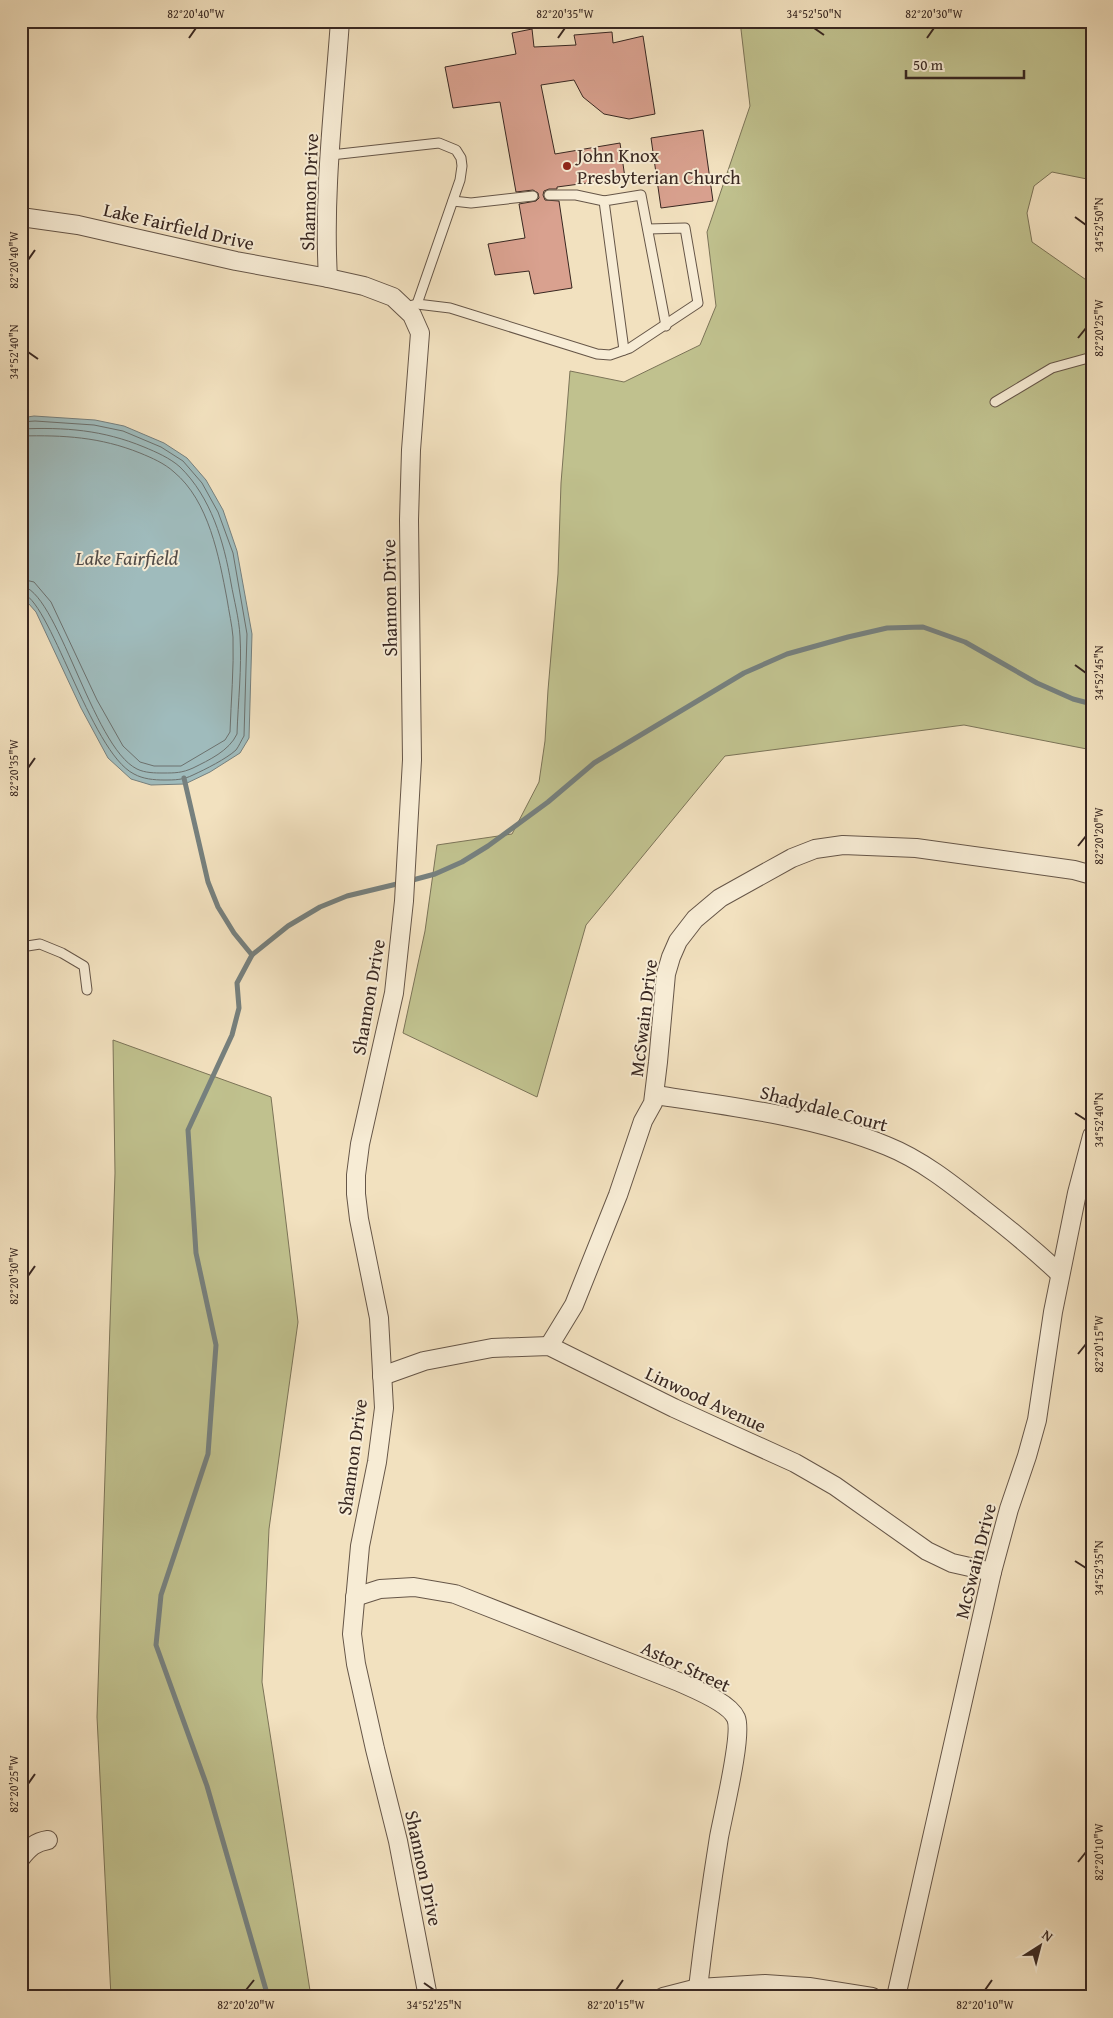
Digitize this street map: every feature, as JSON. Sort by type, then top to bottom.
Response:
[{"type":"street","name":"Shannon Drive","points":[[340,21],[331,156],[328,278],[364,286],[411,305],[420,333],[408,520],[412,760],[404,901],[394,993],[360,1144],[356,1175],[359,1219],[380,1318],[384,1408],[360,1546],[352,1634],[356,1664],[398,1841],[428,1997]]},
{"type":"street","name":"Lake Fairfield Drive","points":[[21,218],[78,225],[236,261],[328,278]]},
{"type":"street","name":"McSwain Drive","points":[[549,1346],[574,1305],[618,1195],[654,1094],[666,974],[678,942],[694,920],[720,898],[792,858],[815,850],[843,845],[869,845],[961,854],[1074,870],[1092,875]]},
{"type":"street","name":"Shadydale Court","points":[[654,1094],[752,1110],[850,1132],[889,1146],[956,1187],[1032,1247],[1060,1274]]},
{"type":"street","name":"McSwain Drive","points":[[896,1997],[992,1572],[1009,1509],[1028,1456],[1037,1420],[1060,1274],[1077,1193],[1092,1136]]},
{"type":"street","name":"Linwood Avenue","points":[[382,1376],[424,1361],[492,1348],[549,1346],[674,1408],[795,1463],[836,1486],[927,1551],[952,1563],[992,1572]]},
{"type":"street","name":"Astor Street","points":[[355,1597],[380,1589],[414,1587],[455,1594],[679,1682],[712,1698],[730,1710],[737,1722],[737,1740],[718,1846],[698,1988]]},
{"type":"street","points":[[21,1858],[35,1844],[48,1840]]},
{"type":"street","points":[[663,1997],[698,1988],[787,1984],[872,1997]]},
{"type":"lane","points":[[331,156],[438,143],[448,145],[456,150],[461,158],[460,180],[411,305],[450,308],[597,354],[610,355],[630,348],[698,304],[685,228],[648,229]]},
{"type":"lane","points":[[549,195],[576,195],[604,201],[642,195],[666,326]]},
{"type":"lane","points":[[453,201],[471,204],[533,196]]},
{"type":"lane","points":[[604,201],[624,350]]},
{"type":"lane","points":[[994,402],[1052,368],[1092,358]]},
{"type":"lane","points":[[21,947],[40,944],[62,953],[84,966],[87,990]]},
{"type":"green space","points":[[740,21],[1092,21],[1092,180],[1052,172],[1034,186],[1027,213],[1032,242],[1092,284],[1092,750],[964,725],[725,756],[586,925],[537,1097],[403,1033],[425,931],[437,845],[512,834],[539,782],[545,741],[558,574],[561,483],[570,371],[624,382],[700,345],[716,306],[707,232],[750,106]]},
{"type":"green space","points":[[113,1040],[271,1097],[298,1322],[269,1529],[262,1682],[311,1997],[111,1997],[97,1717],[115,1173]]},
{"type":"water","name":"Lake Fairfield","points":[[34,416],[95,420],[124,426],[164,443],[187,458],[206,480],[223,510],[237,551],[252,634],[249,738],[240,753],[210,772],[185,784],[151,785],[131,779],[108,758],[81,708],[36,612],[21,595],[21,418]]},
{"type":"building","name":"John Knox Presbyterian Church","points":[[532,29],[534,47],[576,45],[574,35],[612,32],[613,43],[643,36],[655,114],[629,119],[604,114],[583,97],[574,80],[541,85],[555,154],[620,143],[625,178],[557,187],[557,189],[544,191],[545,200],[559,201],[572,288],[534,294],[529,271],[495,275],[488,244],[525,238],[519,204],[536,201],[539,198],[538,193],[533,190],[516,192],[500,102],[453,108],[445,67],[516,54],[512,33]]},
{"type":"building","points":[[703,130],[713,201],[661,208],[651,138]]},
{"type":"waterway","points":[[409,881],[435,874],[462,862],[488,846],[548,802],[594,763],[744,673],[787,654],[848,637],[887,628],[923,627],[965,642],[1037,683],[1073,699],[1092,704]]},
{"type":"waterway","points":[[184,778],[208,882],[218,907],[234,933],[252,955]]},
{"type":"waterway","points":[[268,1997],[207,1786],[156,1645],[161,1595],[208,1454],[216,1345],[196,1253],[188,1130],[232,1035],[239,1008],[237,983],[252,955],[288,926],[320,907],[347,896],[401,883]]},
{"type":"place","name":"John Knox Presbyterian Church","points":[[567,166]]}]
